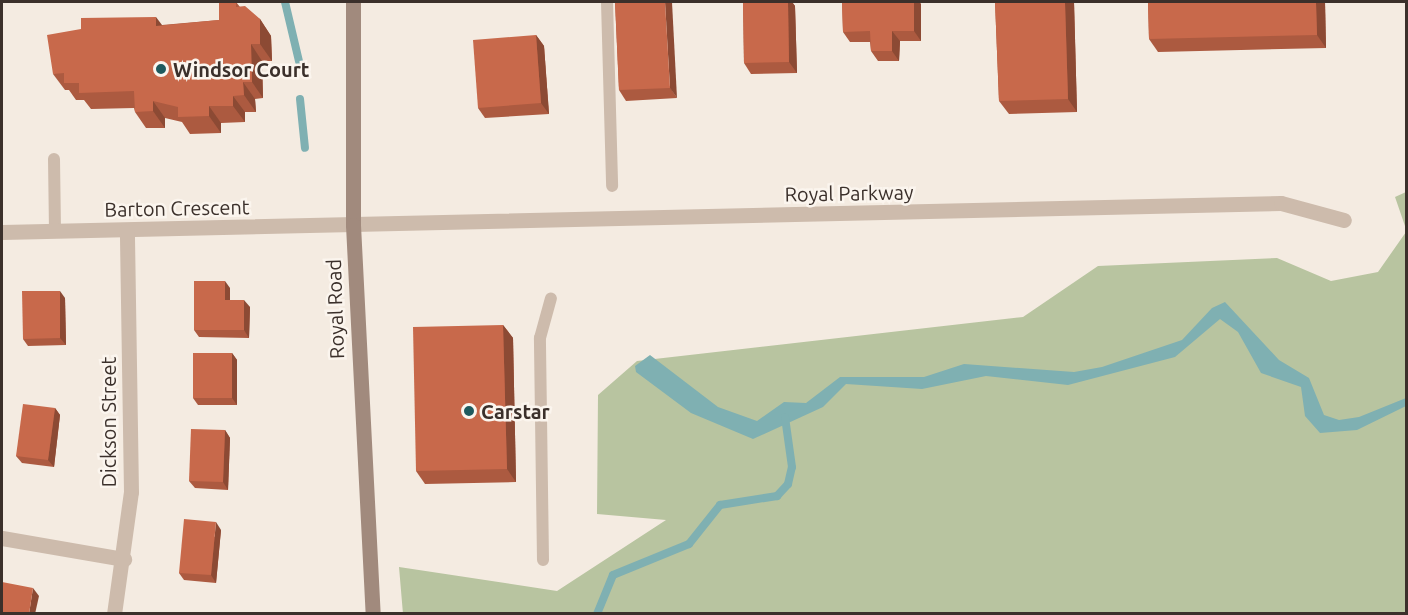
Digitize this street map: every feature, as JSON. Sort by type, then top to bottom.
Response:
[{"type":"main road","name":"Royal Road","points":[[353,2],[353,225],[373,614]]},
{"type":"street","name":"Royal Parkway","points":[[353,225],[1281,203],[1344,220]]},
{"type":"street","name":"Barton Crescent","points":[[2,232],[353,225]]},
{"type":"street","name":"Dickson Street","points":[[114,614],[130,492],[127,230]]},
{"type":"street","points":[[2,538],[123,559]]},
{"type":"lane","points":[[607,2],[612,186]]},
{"type":"lane","points":[[54,159],[55,231]]},
{"type":"lane","points":[[543,560],[540,338],[551,298]]},
{"type":"green space","points":[[1406,192],[1406,229],[1395,197]]},
{"type":"green space","points":[[1406,232],[1406,613],[403,614],[399,567],[557,591],[666,520],[597,514],[598,395],[637,361],[1023,317],[1098,266],[1277,258],[1331,281],[1378,272]]},
{"type":"water","points":[[1225,302],[1279,360],[1309,378],[1324,415],[1339,420],[1359,417],[1406,398],[1406,406],[1357,430],[1320,433],[1305,416],[1301,387],[1261,373],[1238,332],[1220,319],[1175,357],[1068,385],[986,376],[922,389],[846,384],[823,407],[753,439],[691,413],[636,372],[635,366],[650,355],[718,407],[757,421],[784,402],[806,403],[840,377],[924,377],[964,364],[1074,372],[1102,367],[1182,340],[1212,308]]},
{"type":"building","name":"Windsor Court","points":[[219,2],[236,2],[236,7],[245,6],[260,19],[260,44],[251,44],[252,82],[243,82],[244,95],[233,96],[233,106],[209,106],[209,116],[178,117],[178,107],[153,101],[153,111],[135,112],[134,91],[79,93],[79,83],[64,83],[64,73],[53,74],[47,35],[81,29],[81,18],[156,17],[156,26],[219,20]]},
{"type":"building","points":[[615,2],[665,2],[670,88],[619,90]]},
{"type":"building","points":[[743,2],[788,2],[789,62],[744,63]]},
{"type":"building","points":[[842,2],[914,2],[914,31],[892,31],[892,51],[871,51],[870,31],[843,32]]},
{"type":"building","points":[[995,2],[1065,2],[1068,99],[999,101]]},
{"type":"building","points":[[1148,2],[1316,2],[1317,35],[1149,39]]},
{"type":"building","points":[[536,35],[541,103],[478,108],[473,40]]},
{"type":"building","points":[[194,281],[225,281],[225,300],[244,300],[244,330],[194,330]]},
{"type":"building","points":[[22,291],[60,291],[60,338],[23,339]]},
{"type":"building","name":"Carstar","points":[[503,325],[507,469],[416,471],[413,327]]},
{"type":"building","points":[[193,353],[232,353],[232,398],[193,398]]},
{"type":"building","points":[[23,404],[55,408],[48,460],[16,456]]},
{"type":"building","points":[[191,429],[225,430],[223,482],[189,481]]},
{"type":"building","points":[[184,519],[216,522],[211,575],[179,573]]},
{"type":"building","points":[[2,582],[33,588],[29,614],[11,612],[11,614],[2,614]]},
{"type":"waterway","points":[[285,2],[299,61]]},
{"type":"waterway","points":[[300,99],[305,148]]},
{"type":"waterway","points":[[597,614],[613,575],[689,544],[720,505],[777,496],[788,484],[792,467],[785,417]]},
{"type":"place","name":"Windsor Court","points":[[161,69]]},
{"type":"place","name":"Carstar","points":[[469,411]]}]
